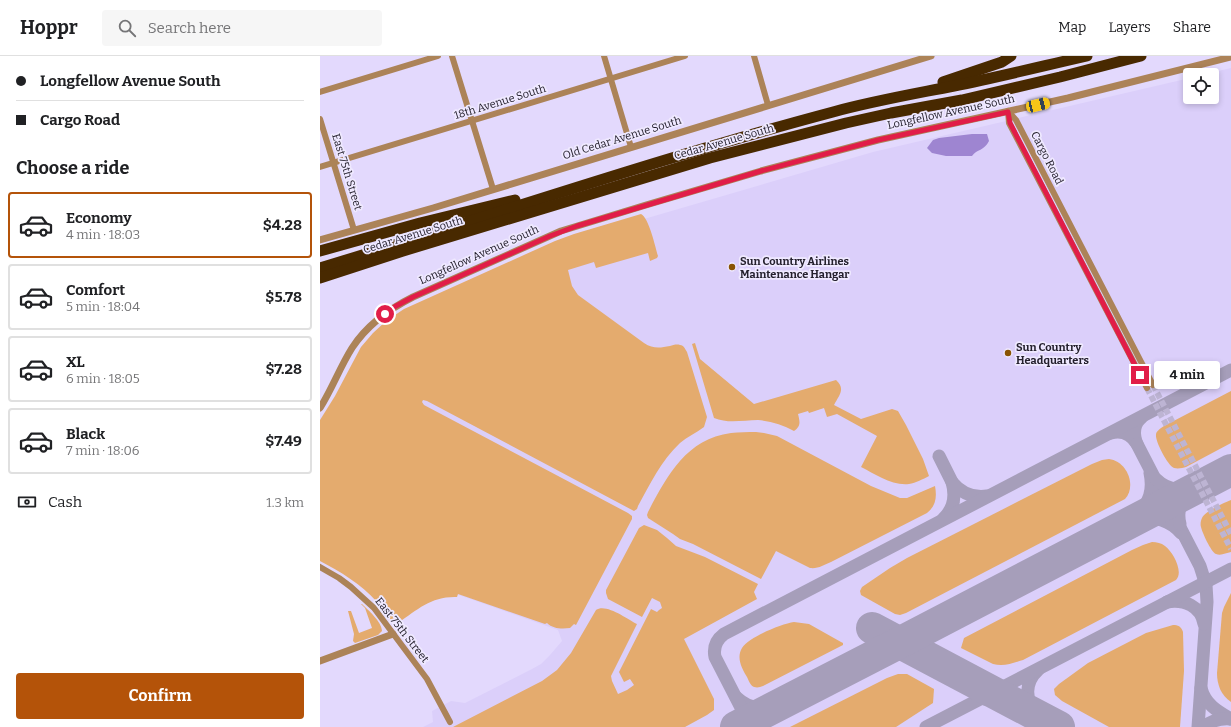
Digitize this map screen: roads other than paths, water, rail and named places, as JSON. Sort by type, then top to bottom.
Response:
[{"type":"highway","points":[[881,100],[958,77],[1002,62],[1011,56]]},
{"type":"highway","name":"Cedar Avenue South","points":[[321,273],[354,257],[780,126],[881,100],[1001,76],[1087,56]]},
{"type":"highway","name":"Cedar Avenue South","points":[[321,273],[403,251],[725,154],[846,123],[970,98],[1141,56]]},
{"type":"highway","points":[[320,251],[420,222],[461,212],[530,196],[555,194]]},
{"type":"street","points":[[320,92],[438,56]]},
{"type":"street","points":[[452,56],[493,189]]},
{"type":"street","points":[[604,56],[631,147]]},
{"type":"street","name":"18th Avenue South","points":[[320,167],[685,56]]},
{"type":"street","points":[[754,56],[768,105]]},
{"type":"street","name":"Old Cedar Avenue South","points":[[320,240],[931,56]]},
{"type":"street","name":"Longfellow Avenue South","points":[[320,408],[354,346],[372,325],[385,314],[413,297],[550,236],[577,226],[646,205],[856,145],[1068,98],[1231,57]]},
{"type":"street","name":"Cargo Road","points":[[1008,112],[1016,120],[1154,385]]},
{"type":"street","name":"Cargo Road","points":[[1008,112],[1010,123],[1147,388]]},
{"type":"street","name":"East 75th Street","points":[[320,119],[354,230]]},
{"type":"street","name":"East 75th Street","points":[[320,567],[338,578],[374,608],[427,679],[450,722]]},
{"type":"street","points":[[320,661],[393,634]]},
{"type":"tunnel","points":[[1153,385],[1231,534]]},
{"type":"tunnel","points":[[1147,388],[1231,549]]},
{"type":"place","name":"Sun Country Airlines Maintenance Hangar","points":[[732,267]]},
{"type":"place","name":"Sun Country Headquarters","points":[[1008,353]]}]
